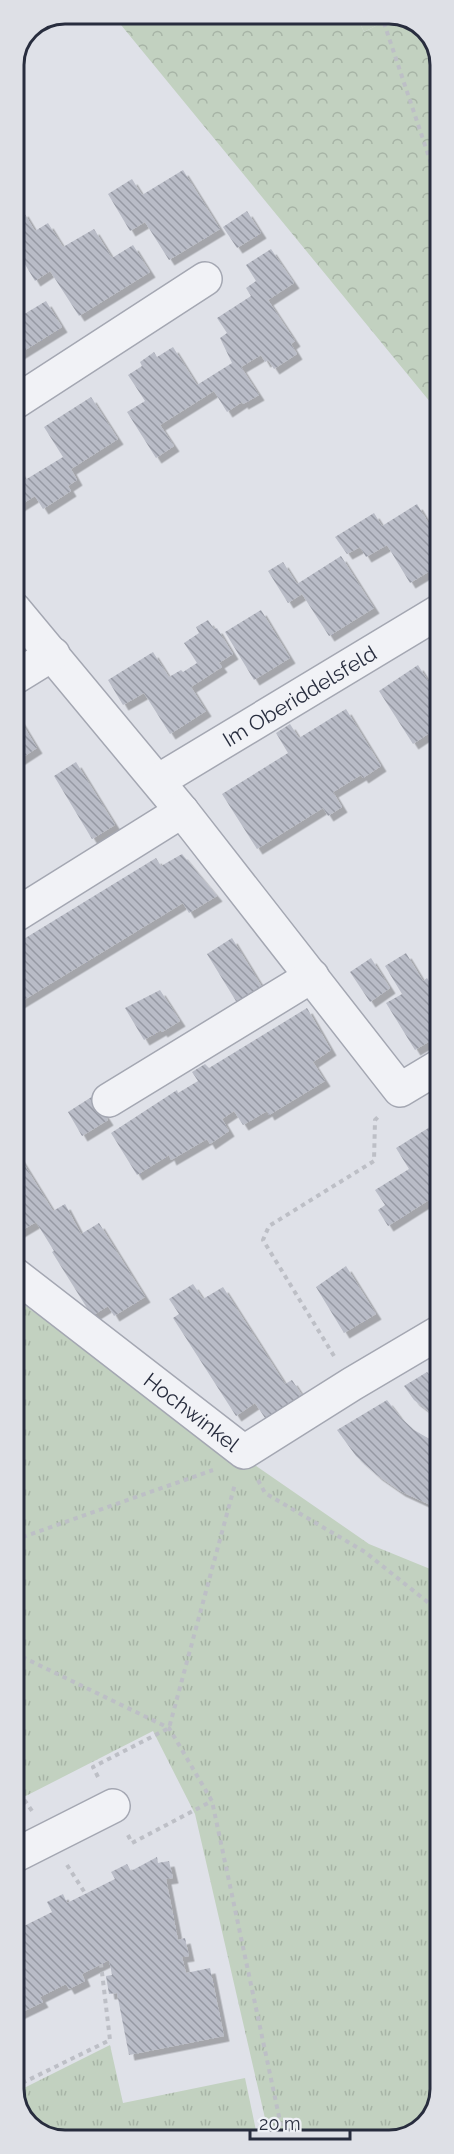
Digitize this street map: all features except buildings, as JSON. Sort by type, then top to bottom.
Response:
[{"type":"street","points":[[24,397],[205,279]]},
{"type":"street","name":"Im Oberiddelsfeld","points":[[158,782],[430,616]]},
{"type":"street","points":[[24,621],[182,811],[400,1090],[430,1072]]},
{"type":"street","points":[[24,672],[52,654]]},
{"type":"street","points":[[24,910],[182,811]]},
{"type":"street","points":[[110,1100],[312,976]]},
{"type":"street","name":"Hochwinkel","points":[[24,1282],[244,1452],[430,1338]]},
{"type":"street","points":[[24,1851],[113,1806]]},
{"type":"path","points":[[384,24],[430,159]]},
{"type":"path","points":[[352,1384],[263,1240],[269,1226],[374,1161],[375,1120],[400,1090]]},
{"type":"path","points":[[24,1536],[225,1466],[244,1452]]},
{"type":"path","points":[[244,1452],[265,1493],[365,1552],[430,1604]]},
{"type":"path","points":[[93,1767],[169,1728],[244,1452]]},
{"type":"path","points":[[24,1658],[169,1728],[212,1801],[282,2130]]},
{"type":"path","points":[[132,1842],[212,1801]]},
{"type":"path","points":[[24,2082],[110,2040],[100,1964]]},
{"type":"green space","points":[[120,24],[360,24],[364,32],[380,24],[392,24],[414,32],[423,42],[430,59],[430,402]]},
{"type":"green space","points":[[360,24],[380,24],[364,32]]},
{"type":"green space","points":[[24,1304],[369,1544],[430,1569],[430,2089],[425,2110],[414,2122],[395,2130],[268,2130],[195,1814],[153,1731],[24,1797]]},
{"type":"green space","points":[[110,2045],[123,2103],[245,2078],[256,2130],[54,2129],[42,2123],[32,2114],[25,2100],[24,2088]]}]
